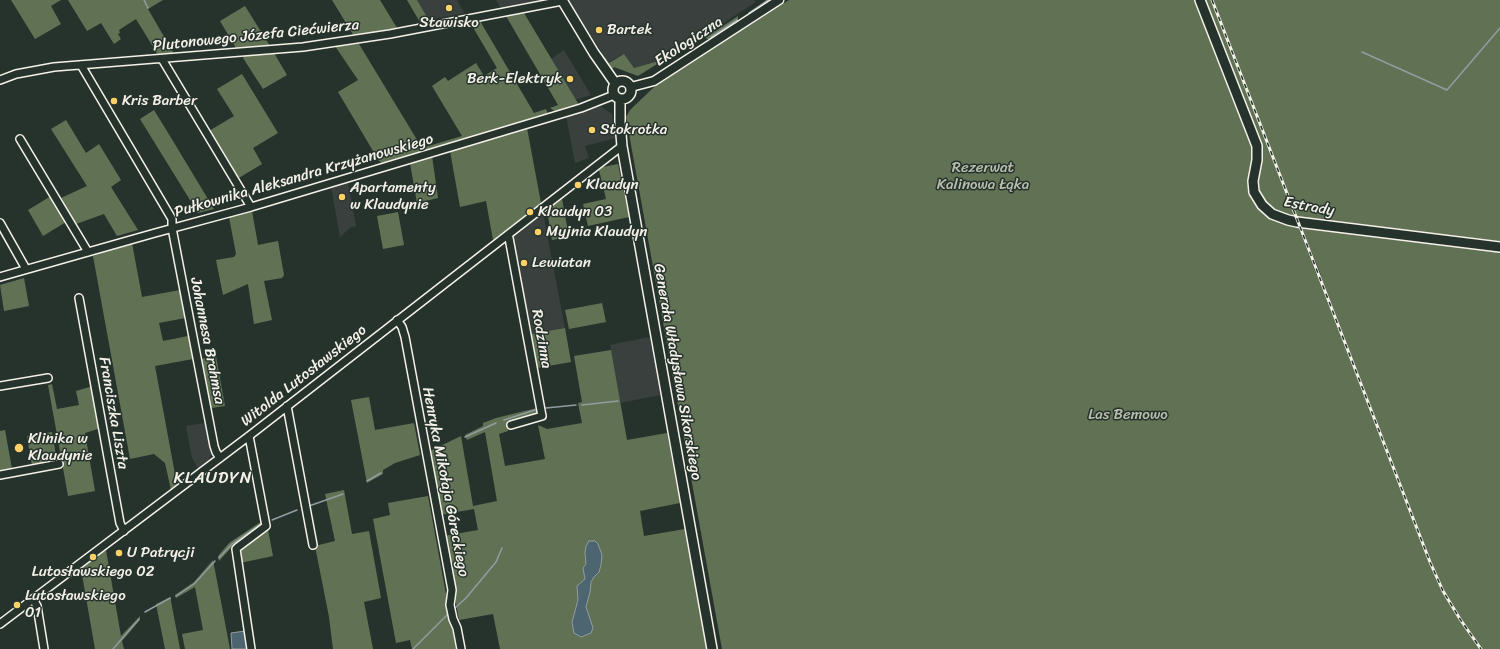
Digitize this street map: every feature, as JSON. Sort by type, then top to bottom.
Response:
[{"type":"main road","points":[[562,0],[594,53],[615,83]]},
{"type":"main road","name":"Estrady","points":[[1200,0],[1257,146],[1253,181],[1254,192],[1262,205],[1272,214],[1297,222],[1500,247]]},
{"type":"main road","points":[[623,80],[628,83],[631,88],[629,96],[626,98],[617,97],[612,89],[615,83],[623,80]]},
{"type":"main road","name":"Generała Władysława Sikorskiego","points":[[617,97],[622,146],[712,649]]},
{"type":"street","name":"Plutonowego Józefa Ciećwierza","points":[[0,80],[35,69],[303,47],[403,32],[562,0]]},
{"type":"street","name":"Ekologiczna","points":[[631,88],[660,78],[779,0]]},
{"type":"street","points":[[162,59],[251,207]]},
{"type":"street","name":"Johannesa Brahmsa","points":[[81,65],[172,219],[172,228],[214,446],[220,458]]},
{"type":"street","name":"Pułkownika Aleksandra Krzyżanowskiego","points":[[0,277],[251,207],[617,97]]},
{"type":"street","points":[[20,139],[88,252]]},
{"type":"street","name":"Witolda Lutosławskiego","points":[[0,624],[249,436],[622,146]]},
{"type":"street","points":[[0,223],[26,269]]},
{"type":"street","name":"Rodzinna","points":[[507,236],[509,238],[542,416],[511,425]]},
{"type":"street","name":"Franciszka Liszta","points":[[80,298],[120,523],[124,531]]},
{"type":"street","name":"Henryka Mikołaja Góreckiego","points":[[397,320],[402,327],[405,337],[452,590],[450,605],[462,649]]},
{"type":"street","points":[[0,386],[48,378]]},
{"type":"street","points":[[287,406],[313,545]]},
{"type":"street","points":[[249,436],[266,526],[236,550],[252,649]]},
{"type":"street","points":[[0,475],[59,464]]},
{"type":"street","points":[[32,599],[37,606],[44,649]]},
{"type":"shaded area","points":[[417,0],[457,0],[464,13],[429,20]]},
{"type":"shaded area","points":[[496,0],[549,0],[501,9]]},
{"type":"shaded area","points":[[568,0],[754,0],[756,2],[691,44],[683,44],[655,62],[634,68],[624,54],[608,62]]},
{"type":"shaded area","points":[[564,50],[591,95],[575,100],[551,59]]},
{"type":"shaded area","points":[[599,105],[612,114],[616,138],[585,146],[589,158],[575,163],[566,116]]},
{"type":"shaded area","points":[[348,182],[356,226],[351,227],[340,237],[331,187]]},
{"type":"shaded area","points":[[543,213],[565,328],[531,334],[512,237]]},
{"type":"shaded area","points":[[1298,226],[1301,226],[1321,275],[1317,276]]},
{"type":"shaded area","points":[[650,337],[660,395],[620,403],[610,345]]},
{"type":"shaded area","points":[[205,423],[211,455],[208,461],[198,469],[192,458],[186,426]]},
{"type":"green space","points":[[11,0],[61,0],[51,6],[61,24],[35,39]]},
{"type":"green space","points":[[68,0],[163,0],[148,9],[174,54],[158,55],[136,19],[119,30],[120,33],[118,34],[121,39],[114,44],[101,23],[87,31]]},
{"type":"green space","points":[[332,0],[380,0],[397,28],[354,36]]},
{"type":"green space","points":[[407,0],[417,0],[430,22],[421,24]]},
{"type":"green space","name":"Las Bemowo","points":[[789,0],[1197,0],[1253,147],[1249,182],[1253,196],[1298,226],[1317,276],[1321,275],[1301,226],[1500,252],[1500,649],[722,649],[626,117],[630,110],[653,88]]},
{"type":"green space","points":[[1203,0],[1500,0],[1500,243],[1292,217],[1274,210],[1267,205],[1257,187],[1256,179],[1259,159]]},
{"type":"green space","points":[[245,6],[270,46],[236,48],[220,21]]},
{"type":"green space","points":[[524,13],[579,105],[556,112],[550,108],[558,105],[506,16]]},
{"type":"green space","points":[[738,16],[738,22],[710,40],[705,38]]},
{"type":"green space","points":[[480,21],[534,113],[546,109],[548,114],[382,163],[379,161],[338,92],[358,80],[335,46],[359,44],[422,148],[462,136],[432,86],[445,77],[448,81],[476,63],[484,76],[497,68],[471,24]]},
{"type":"green space","points":[[683,44],[689,44],[638,76],[614,67],[612,70],[603,59],[601,52],[609,63],[624,54],[634,68],[655,62]]},
{"type":"green space","points":[[274,53],[287,75],[263,89],[243,58],[244,55]]},
{"type":"green space","points":[[242,74],[278,133],[253,148],[262,164],[237,179],[209,131],[234,116],[217,89]]},
{"type":"green space","points":[[154,110],[214,209],[198,213],[140,119]]},
{"type":"green space","points":[[66,120],[86,153],[99,144],[121,180],[111,187],[138,230],[117,236],[104,214],[76,224],[61,198],[87,186],[51,129]]},
{"type":"green space","points":[[527,128],[541,203],[493,240],[486,201],[460,207],[450,151]]},
{"type":"green space","points":[[432,156],[438,198],[417,203],[410,163]]},
{"type":"green space","points":[[618,164],[629,217],[588,226],[583,204],[606,199],[599,170],[603,167]]},
{"type":"green space","points":[[51,196],[66,222],[43,236],[28,210]]},
{"type":"green space","points":[[562,199],[569,237],[552,240],[547,210]]},
{"type":"green space","points":[[252,211],[258,245],[278,241],[284,275],[282,278],[264,281],[272,320],[254,324],[248,284],[223,295],[216,260],[234,257],[236,254],[229,217]]},
{"type":"green space","points":[[398,212],[404,245],[383,249],[377,216]]},
{"type":"green space","points":[[132,243],[142,297],[180,290],[185,318],[159,323],[163,341],[188,336],[193,359],[155,366],[177,485],[171,490],[165,463],[154,454],[130,459],[93,256]]},
{"type":"green space","points":[[24,278],[29,306],[4,311],[0,285]]},
{"type":"green space","points":[[602,303],[606,322],[569,329],[565,310]]},
{"type":"green space","points":[[565,328],[571,362],[537,368],[531,334]]},
{"type":"green space","points":[[611,350],[627,440],[667,433],[680,503],[640,511],[644,536],[685,529],[707,649],[500,649],[493,614],[459,620],[444,536],[478,530],[474,509],[440,515],[436,493],[438,492],[430,451],[461,436],[473,506],[497,501],[485,432],[467,440],[465,435],[483,426],[483,423],[496,418],[537,408],[538,413],[507,422],[508,431],[499,434],[505,466],[545,459],[538,425],[547,429],[582,423],[578,403],[582,402],[574,356]]},
{"type":"green space","points":[[216,356],[225,406],[211,408],[201,359]]},
{"type":"green space","points":[[52,384],[57,409],[79,405],[76,391],[93,386],[101,428],[85,433],[95,491],[68,496],[48,385]]},
{"type":"green space","points":[[369,397],[375,430],[414,423],[420,455],[395,463],[383,470],[383,474],[367,483],[351,400]]},
{"type":"green space","points":[[5,430],[12,469],[0,471],[0,431]]},
{"type":"green space","points":[[52,432],[57,461],[32,466],[27,436]]},
{"type":"green space","points":[[344,490],[352,534],[369,531],[381,598],[364,602],[373,649],[333,649],[329,617],[315,546],[335,541],[325,494]]},
{"type":"green space","points":[[428,496],[456,649],[412,649],[410,640],[396,643],[373,519],[390,515],[388,503]]},
{"type":"green space","points":[[262,521],[262,526],[231,548],[219,561],[218,556],[229,543]]},
{"type":"green space","points":[[268,530],[273,556],[240,563],[239,555],[242,547]]},
{"type":"green space","points":[[106,550],[121,636],[140,616],[140,620],[122,641],[124,649],[95,649],[81,569]]},
{"type":"green space","points":[[213,560],[230,649],[185,649],[182,634],[203,630],[195,587],[176,598],[175,595],[194,582]]},
{"type":"green space","points":[[171,597],[180,649],[165,649],[156,604]]},
{"type":"water","points":[[589,541],[595,541],[598,544],[602,555],[599,572],[591,582],[586,607],[593,628],[591,633],[581,637],[574,633],[572,622],[578,600],[577,586],[585,579],[583,568],[586,564],[585,553],[586,546]]},
{"type":"water","points":[[245,631],[248,649],[232,649],[231,633]]},
{"type":"waterway","points":[[144,0],[148,8]]},
{"type":"waterway","points":[[749,13],[768,0]]},
{"type":"waterway","points":[[711,37],[737,20]]},
{"type":"waterway","points":[[1362,52],[1447,90],[1500,28]]},
{"type":"waterway","points":[[582,405],[618,401]]},
{"type":"waterway","points":[[546,408],[576,405]]},
{"type":"waterway","points":[[504,420],[535,410]]},
{"type":"waterway","points":[[465,437],[496,423]]},
{"type":"waterway","points":[[367,481],[381,473]]},
{"type":"waterway","points":[[309,506],[343,494]]},
{"type":"waterway","points":[[272,520],[297,510]]},
{"type":"waterway","points":[[219,558],[232,544],[262,523]]},
{"type":"waterway","points":[[455,608],[466,598],[496,562],[502,548]]},
{"type":"waterway","points":[[176,596],[194,584],[215,561]]},
{"type":"waterway","points":[[145,612],[170,598]]},
{"type":"waterway","points":[[413,649],[448,614]]},
{"type":"waterway","points":[[113,649],[139,619]]},
{"type":"railway","points":[[1212,0],[1430,562],[1443,591],[1481,649]]},
{"type":"place","name":"Stawisko","points":[[449,8]]},
{"type":"place","name":"Bartek","points":[[599,30]]},
{"type":"place","name":"Berk-Elektryk","points":[[570,79]]},
{"type":"place","name":"Kris Barber","points":[[114,101]]},
{"type":"place","name":"Stokrotka","points":[[592,130]]},
{"type":"place","name":"Klaudyn","points":[[578,185]]},
{"type":"place","name":"Apartamenty w Klaudynie","points":[[342,197]]},
{"type":"place","name":"Klaudyn 03","points":[[530,212]]},
{"type":"place","name":"Myjnia Klaudyn","points":[[538,232]]},
{"type":"place","name":"Lewiatan","points":[[524,263]]},
{"type":"place","name":"Klinika w Klaudynie","points":[[19,448]]},
{"type":"place","name":"U Patrycji","points":[[119,553]]},
{"type":"place","name":"Lutosławskiego 02","points":[[93,557]]},
{"type":"place","name":"Lutosławskiego 01","points":[[17,605]]},
{"type":"district","name":"KLAUDYN","points":[[213,479]]},
{"type":"park label","name":"Rezerwat Kalinowa Łąka","points":[[983,176]]}]
